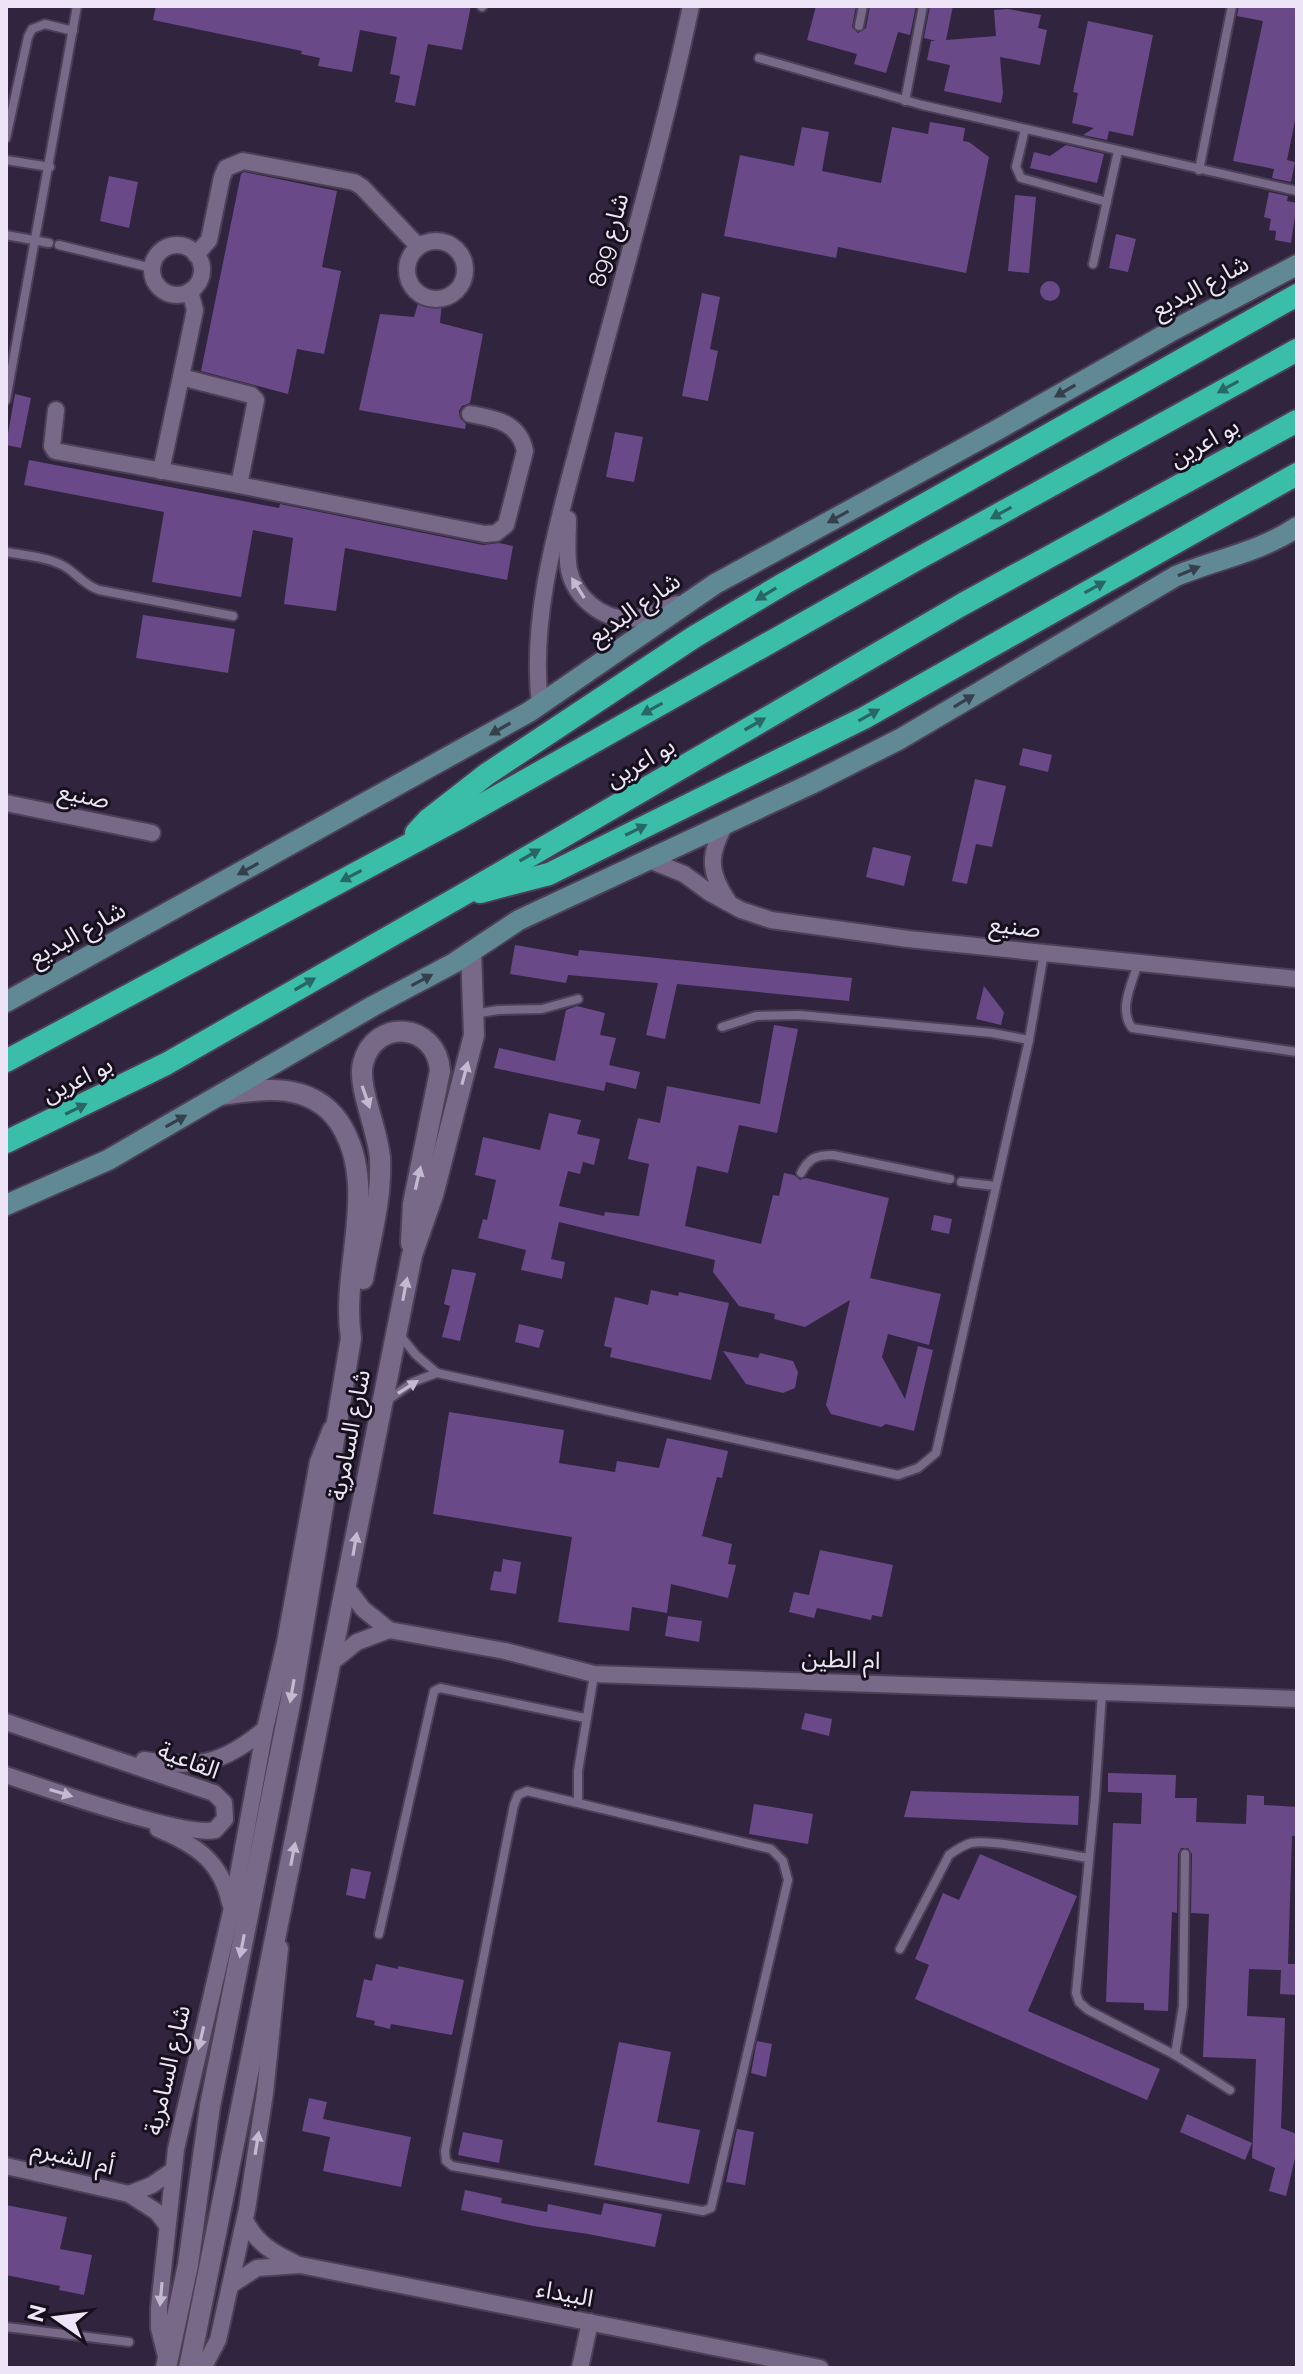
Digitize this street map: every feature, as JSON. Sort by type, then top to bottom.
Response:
[{"type":"highway","points":[[400,850],[428,820],[465,790],[647,666],[785,583],[1297,295]]},
{"type":"highway","name":"بو اعرين","points":[[6,1061],[400,850],[935,549],[1297,350]]},
{"type":"highway","name":"بو اعرين","points":[[6,1142],[166,1064],[963,604],[1297,421]]},
{"type":"highway","points":[[459,897],[549,874],[864,718],[1297,474]]},
{"type":"main road","name":"شارع البديع","points":[[6,1002],[540,705],[697,596],[1156,339],[1297,265]]},
{"type":"main road","points":[[6,1205],[108,1160],[471,952],[519,920],[811,784],[900,739],[1176,576],[1249,552],[1297,527]]},
{"type":"street","name":"شارع 899","points":[[540,705],[537,661],[540,620],[569,486],[674,86],[691,6]]},
{"type":"street","points":[[196,255],[209,240],[226,168],[243,161],[354,182],[418,246]]},
{"type":"street","points":[[174,245],[190,249],[196,255],[202,270],[200,279],[190,291],[168,293],[156,283],[152,268],[159,252],[174,245]]},
{"type":"street","points":[[161,471],[195,310],[190,291]]},
{"type":"street","points":[[181,377],[221,386],[254,398],[239,485]]},
{"type":"street","points":[[56,410],[52,446],[55,451],[485,534],[496,533],[506,525],[525,451],[522,440],[509,423],[470,414]]},
{"type":"street","name":"شارع 899","points":[[569,486],[567,556],[570,574],[578,591],[590,605],[605,614],[627,619],[643,617],[697,596]]},
{"type":"street","name":"صنيع","points":[[6,803],[152,833]]},
{"type":"street","points":[[727,821],[715,846],[713,871],[718,886],[731,905]]},
{"type":"street","name":"صنيع","points":[[649,860],[684,874],[731,905],[771,920],[815,928],[1297,979]]},
{"type":"street","name":"شارع السامرية","points":[[189,2368],[412,1255],[433,1195],[471,1049],[474,1014],[471,952]]},
{"type":"street","points":[[351,1338],[380,1175],[378,1139],[362,1083],[362,1067],[374,1043],[398,1032],[426,1039],[437,1054],[440,1071],[413,1204],[412,1255]]},
{"type":"street","name":"شارع السامرية","points":[[166,2364],[188,2265],[210,2106],[291,1699],[351,1338],[348,1317],[358,1188],[357,1167],[350,1143],[342,1127],[325,1107],[300,1093],[279,1088],[222,1095]]},
{"type":"street","name":"شارع السامرية","points":[[166,2364],[159,2328],[172,2171],[232,1908],[318,1462],[325,1440],[336,1421]]},
{"type":"street","points":[[347,1588],[363,1609],[389,1630]]},
{"type":"street","points":[[332,1662],[357,1642],[389,1630]]},
{"type":"street","name":"ام الطين","points":[[389,1630],[516,1653],[594,1674],[1297,1699]]},
{"type":"street","name":"القاعية","points":[[6,1722],[214,1793],[224,1803],[226,1811],[221,1825],[207,1832],[117,1810],[6,1775]]},
{"type":"street","name":"القاعية","points":[[99,1753],[170,1765],[203,1764],[235,1752],[265,1729]]},
{"type":"street","name":"القاعية","points":[[117,1810],[193,1846],[221,1875],[232,1908]]},
{"type":"street","name":"شارع السامرية","points":[[203,2368],[216,2349],[245,2220],[275,2013],[280,1961],[277,1930]]},
{"type":"street","name":"أم الشبرم","points":[[6,2166],[129,2194],[144,2201],[167,2225]]},
{"type":"street","name":"أم الشبرم","points":[[129,2194],[152,2185],[172,2171]]},
{"type":"street","name":"البيداء","points":[[245,2220],[259,2242],[270,2251],[300,2265],[820,2368]]},
{"type":"street","name":"البيداء","points":[[231,2285],[257,2268],[300,2265]]},
{"type":"street","points":[[580,2368],[590,2322]]},
{"type":"lane","points":[[6,400],[77,6]]},
{"type":"lane","points":[[859,26],[863,6]]},
{"type":"lane","points":[[905,101],[923,6]]},
{"type":"lane","points":[[1199,170],[1232,6]]},
{"type":"lane","points":[[6,138],[32,29],[45,24],[73,31]]},
{"type":"lane","points":[[759,58],[905,101],[1297,191]]},
{"type":"lane","points":[[1025,129],[1016,167],[1021,178],[1107,202]]},
{"type":"lane","points":[[1093,264],[1118,151]]},
{"type":"lane","points":[[6,160],[50,167]]},
{"type":"lane","points":[[6,235],[152,268]]},
{"type":"lane","points":[[6,552],[64,565],[91,587],[233,616]]},
{"type":"lane","points":[[396,1331],[416,1355],[437,1373],[898,1475],[918,1468],[936,1453],[1029,1040],[1044,953]]},
{"type":"lane","points":[[1139,963],[1125,1009],[1126,1020],[1132,1028],[1297,1052]]},
{"type":"lane","points":[[474,1014],[542,1009],[578,999]]},
{"type":"lane","points":[[722,1027],[756,1016],[800,1015],[992,1033],[1029,1040]]},
{"type":"lane","points":[[801,1173],[817,1155],[833,1155],[950,1179]]},
{"type":"lane","points":[[961,1182],[995,1186]]},
{"type":"lane","points":[[381,1405],[413,1382],[437,1373]]},
{"type":"lane","points":[[578,1802],[578,1771],[594,1674]]},
{"type":"lane","points":[[379,1934],[434,1691],[440,1688],[585,1718]]},
{"type":"lane","points":[[1102,1692],[1076,1993],[1079,2002],[1088,2010],[1175,2055],[1230,2090]]},
{"type":"lane","points":[[527,1791],[578,1802],[771,1849],[783,1861],[788,1880],[714,2200],[711,2208],[703,2211],[452,2166],[446,2161],[445,2151],[514,1805],[518,1795],[527,1791]]},
{"type":"lane","points":[[900,1949],[949,1855],[959,1848],[972,1843],[989,1844],[1089,1858]]},
{"type":"lane","points":[[1175,2055],[1183,2006],[1185,1854]]},
{"type":"lane","points":[[6,2327],[129,2342]]},
{"type":"building","points":[[156,6],[471,6],[462,50],[428,44],[415,106],[395,102],[400,76],[390,74],[397,37],[360,30],[352,72],[318,66],[320,58],[301,54],[302,51],[153,20]]},
{"type":"building","points":[[816,6],[856,6],[852,27],[858,33],[866,28],[870,6],[916,6],[910,35],[898,32],[886,73],[854,64],[857,54],[807,40]]},
{"type":"building","points":[[930,6],[953,6],[946,40],[996,36],[994,10],[1008,9],[1041,15],[1038,28],[1047,30],[1040,65],[1000,57],[1001,103],[944,91],[950,65],[927,60],[931,41],[936,41],[924,38]]},
{"type":"building","points":[[1239,6],[1297,6],[1297,111],[1287,160],[1295,162],[1291,182],[1272,178],[1274,169],[1233,161],[1263,21],[1237,16]]},
{"type":"building","points":[[1088,21],[1153,35],[1133,136],[1109,131],[1107,140],[1083,135],[1094,128],[1072,123],[1078,93],[1073,92]]},
{"type":"building","points":[[930,122],[965,128],[963,141],[989,157],[966,273],[838,247],[836,258],[724,236],[740,155],[794,166],[802,127],[829,132],[822,171],[881,183],[892,127],[928,134]]},
{"type":"building","points":[[1066,145],[1104,154],[1097,183],[1030,168],[1034,152],[1050,156]]},
{"type":"building","points":[[244,172],[337,191],[322,267],[341,271],[324,354],[297,349],[288,394],[201,371],[241,174]]},
{"type":"building","points":[[109,176],[138,182],[129,228],[100,221]]},
{"type":"building","points":[[1269,192],[1288,196],[1287,201],[1297,203],[1291,243],[1275,240],[1276,231],[1269,230],[1271,219],[1264,217]]},
{"type":"building","points":[[1015,195],[1036,197],[1029,273],[1008,271]]},
{"type":"building","points":[[1116,234],[1136,239],[1128,272],[1109,268]]},
{"type":"building","points":[[1050,281],[1057,284],[1060,291],[1057,298],[1050,301],[1043,298],[1040,291],[1043,284]]},
{"type":"building","points":[[702,293],[720,297],[710,349],[718,351],[708,401],[682,396]]},
{"type":"building","points":[[420,297],[442,301],[440,323],[483,334],[470,403],[459,411],[460,418],[466,424],[465,429],[359,410],[380,314],[414,317]]},
{"type":"building","points":[[15,394],[31,398],[21,448],[6,445]]},
{"type":"building","points":[[615,432],[643,437],[634,482],[606,477]]},
{"type":"building","points":[[29,460],[279,508],[280,504],[483,545],[499,543],[513,546],[507,580],[345,548],[336,611],[284,604],[293,538],[253,530],[241,597],[152,582],[164,512],[24,485]]},
{"type":"building","points":[[143,615],[235,629],[228,673],[136,658]]},
{"type":"building","points":[[1023,748],[1052,755],[1048,772],[1019,765]]},
{"type":"building","points":[[975,779],[1006,786],[992,847],[976,844],[967,884],[952,881]]},
{"type":"building","points":[[873,847],[911,856],[904,886],[866,877]]},
{"type":"building","points":[[515,945],[578,956],[579,950],[852,978],[849,1001],[677,984],[665,1039],[646,1035],[658,983],[568,975],[566,983],[510,974]]},
{"type":"building","points":[[984,986],[1004,1012],[1001,1025],[976,1019]]},
{"type":"building","points":[[577,1006],[605,1013],[600,1035],[616,1038],[609,1065],[640,1072],[636,1089],[606,1082],[604,1091],[494,1068],[499,1048],[555,1061],[566,1010]]},
{"type":"building","points":[[774,1025],[798,1029],[777,1133],[739,1125],[728,1173],[697,1166],[685,1226],[761,1244],[773,1195],[779,1196],[784,1173],[800,1180],[806,1178],[889,1198],[870,1278],[941,1294],[929,1345],[888,1334],[882,1357],[905,1399],[918,1346],[933,1350],[914,1431],[886,1424],[881,1427],[831,1414],[826,1405],[850,1300],[805,1327],[774,1319],[775,1314],[739,1306],[713,1272],[715,1260],[559,1222],[551,1259],[565,1262],[562,1279],[521,1270],[526,1250],[478,1238],[483,1219],[487,1220],[496,1180],[475,1175],[483,1137],[540,1150],[549,1113],[581,1120],[577,1134],[600,1139],[594,1165],[583,1162],[580,1174],[568,1171],[559,1206],[604,1216],[605,1212],[639,1216],[649,1164],[628,1159],[638,1118],[660,1123],[667,1086],[760,1104]]},
{"type":"building","points":[[934,1215],[952,1219],[949,1234],[931,1230]]},
{"type":"building","points":[[452,1269],[476,1273],[460,1341],[442,1337],[450,1306],[444,1304]]},
{"type":"building","points":[[651,1290],[678,1296],[679,1292],[729,1303],[711,1380],[610,1357],[612,1348],[604,1346],[615,1297],[648,1305]]},
{"type":"building","points":[[519,1324],[544,1330],[539,1348],[515,1342]]},
{"type":"building","points":[[723,1351],[758,1358],[760,1353],[793,1361],[798,1372],[795,1388],[783,1393],[746,1384]]},
{"type":"building","points":[[449,1412],[564,1430],[559,1463],[615,1472],[617,1461],[659,1468],[667,1438],[728,1451],[722,1478],[717,1477],[702,1536],[732,1544],[728,1564],[736,1565],[728,1598],[671,1584],[667,1613],[632,1607],[629,1631],[558,1622],[572,1537],[433,1514]]},
{"type":"building","points":[[820,1550],[893,1565],[882,1617],[872,1615],[871,1620],[817,1608],[814,1618],[789,1612],[794,1592],[809,1595]]},
{"type":"building","points":[[503,1559],[521,1562],[516,1594],[490,1590],[494,1571],[501,1572]]},
{"type":"building","points":[[668,1616],[702,1621],[699,1642],[665,1636]]},
{"type":"building","points":[[805,1713],[832,1719],[829,1736],[801,1729]]},
{"type":"building","points":[[1108,1773],[1176,1775],[1175,1798],[1197,1798],[1196,1822],[1246,1824],[1247,1795],[1264,1796],[1264,1805],[1297,1807],[1297,1836],[1292,1836],[1288,1964],[1297,1964],[1297,1995],[1280,1994],[1281,1970],[1249,1969],[1247,2016],[1285,2018],[1281,2128],[1297,2134],[1297,2150],[1286,2196],[1269,2191],[1275,2168],[1252,2158],[1256,2059],[1203,2057],[1209,1914],[1191,1913],[1192,1854],[1188,1848],[1181,1848],[1178,1854],[1177,1913],[1172,1912],[1168,2011],[1144,2010],[1144,2003],[1106,2002],[1113,1823],[1141,1824],[1142,1793],[1108,1792]]},
{"type":"building","points":[[911,1791],[1079,1796],[1078,1825],[904,1817]]},
{"type":"building","points":[[754,1804],[813,1814],[808,1844],[749,1834]]},
{"type":"building","points":[[980,1854],[1077,1896],[1028,2011],[1160,2069],[1147,2100],[915,1999],[929,1965],[915,1959],[943,1893],[959,1900]]},
{"type":"building","points":[[351,1868],[371,1872],[365,1899],[346,1895]]},
{"type":"building","points":[[376,1964],[464,1980],[452,2035],[391,2024],[390,2029],[374,2025],[375,2021],[356,2017],[364,1979],[372,1981]]},
{"type":"building","points":[[757,2041],[772,2044],[766,2077],[751,2073]]},
{"type":"building","points":[[619,2042],[671,2052],[657,2122],[700,2130],[689,2184],[594,2165]]},
{"type":"building","points":[[309,2098],[327,2102],[323,2119],[411,2137],[401,2187],[323,2171],[330,2137],[302,2131]]},
{"type":"building","points":[[1187,2114],[1252,2143],[1245,2160],[1180,2132]]},
{"type":"building","points":[[737,2129],[754,2132],[745,2185],[726,2182]]},
{"type":"building","points":[[463,2132],[503,2140],[499,2163],[458,2155]]},
{"type":"building","points":[[465,2190],[502,2198],[501,2203],[547,2212],[548,2204],[601,2215],[604,2203],[662,2214],[655,2247],[461,2210]]},
{"type":"building","points":[[6,2205],[67,2217],[60,2249],[92,2255],[84,2295],[59,2290],[60,2286],[6,2275]]}]
